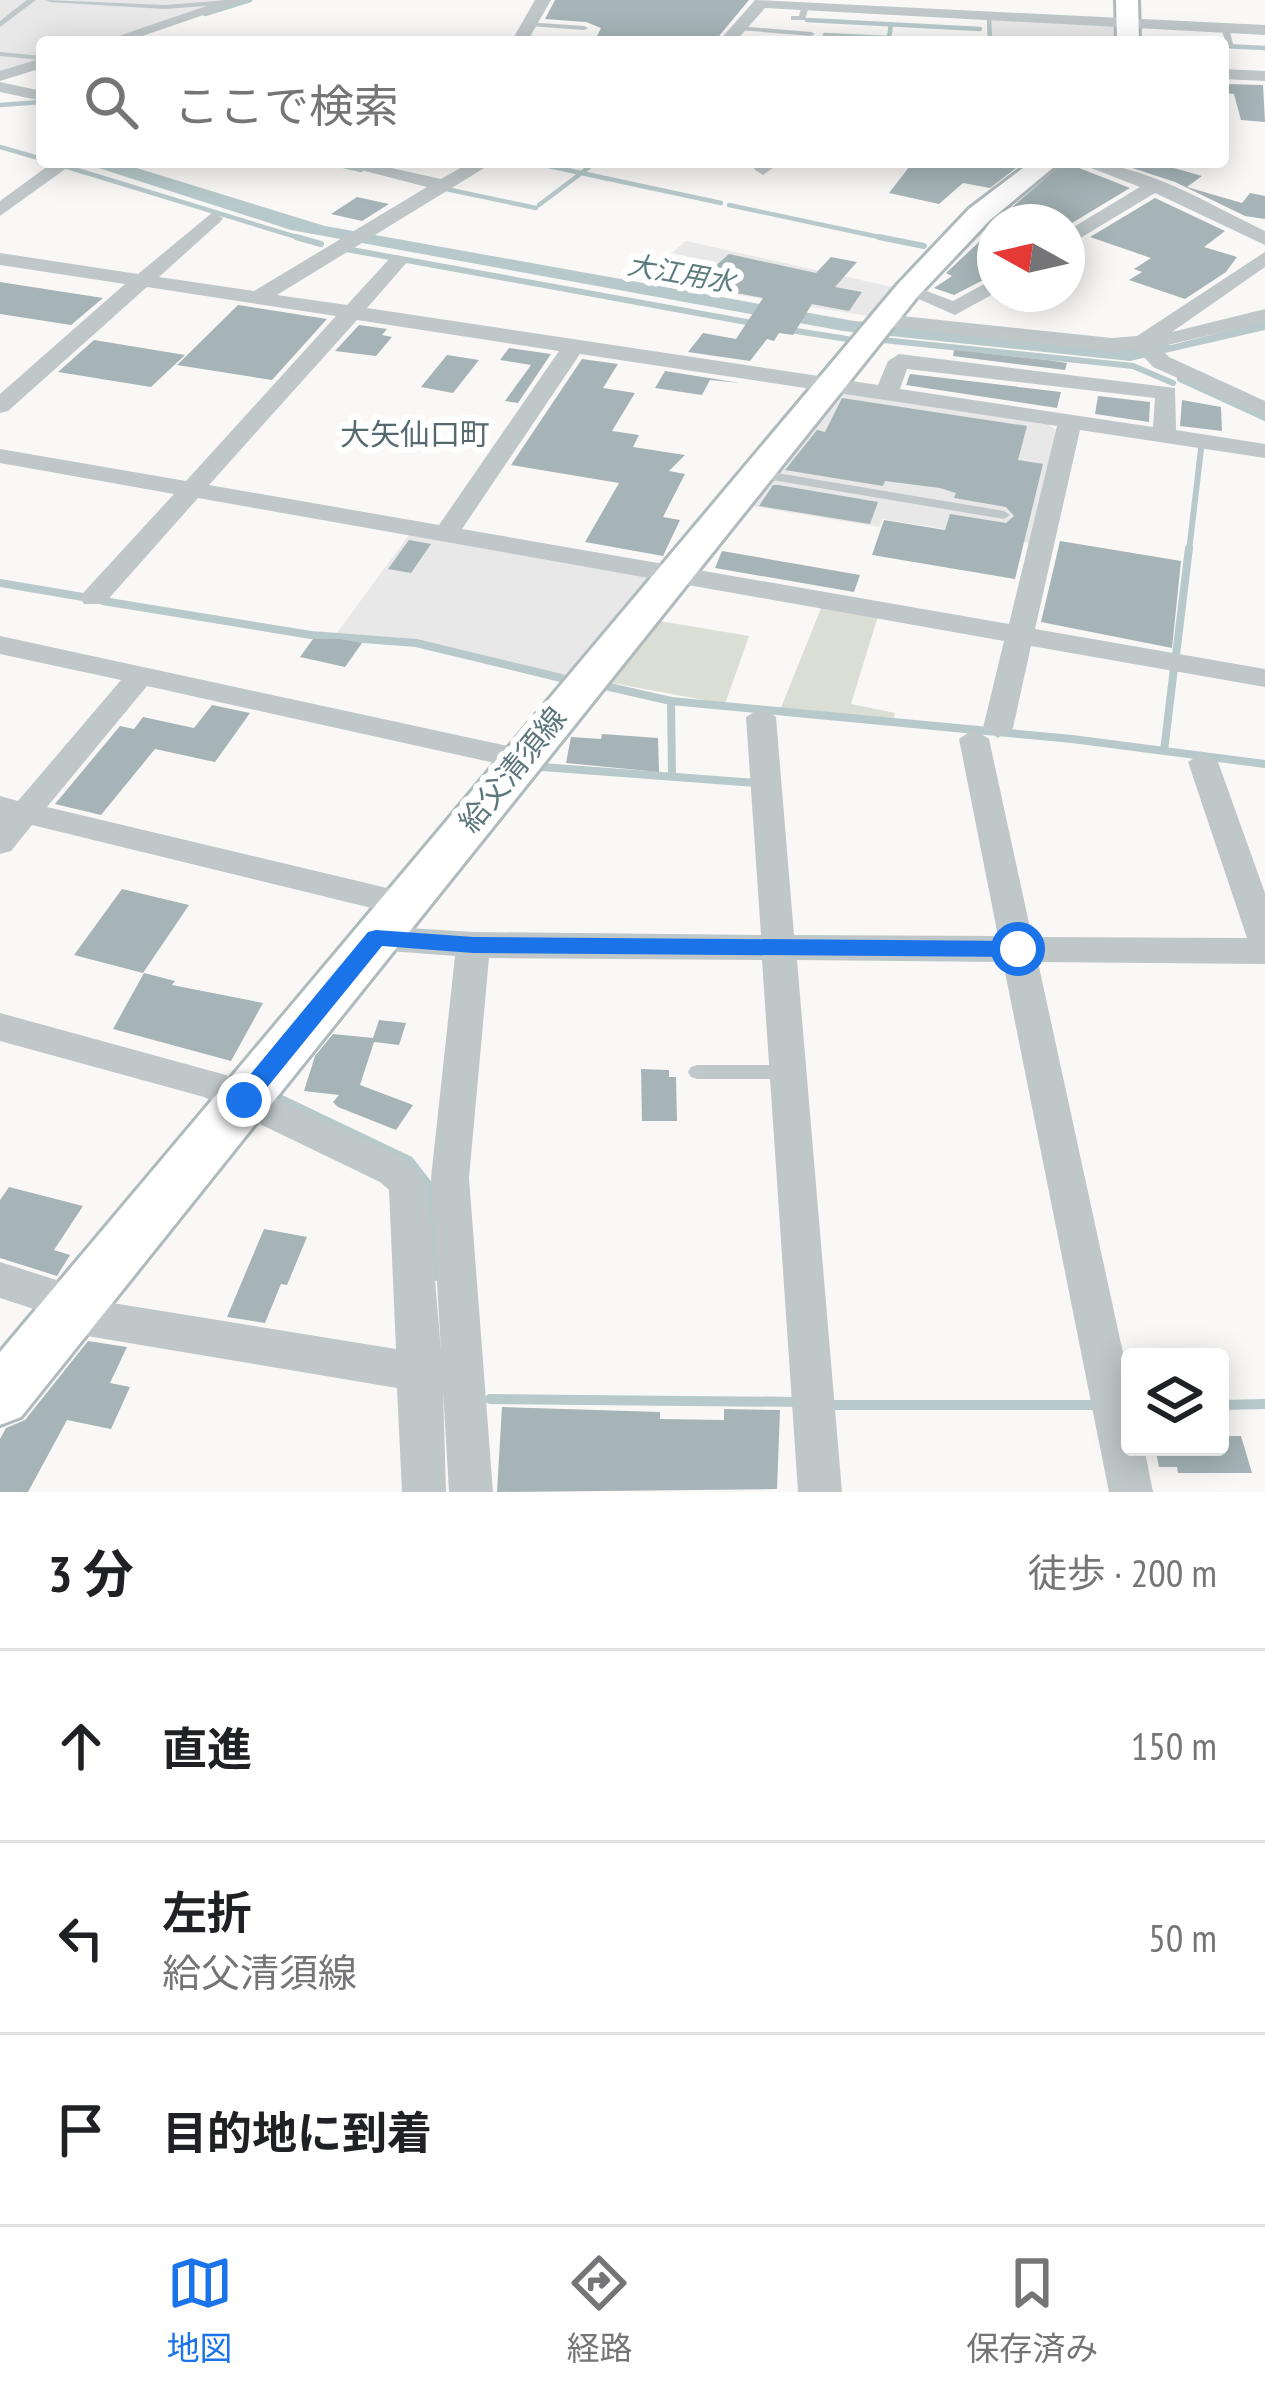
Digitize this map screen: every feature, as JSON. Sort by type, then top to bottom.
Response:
[{"type":"main road","name":"給父清須線","points":[[0,1397],[908,290],[979,215],[1039,168]]},
{"type":"street","points":[[523,36],[543,0]]},
{"type":"street","points":[[128,36],[237,1]]},
{"type":"street","points":[[732,36],[762,2],[799,12],[835,4],[1265,30]]},
{"type":"street","points":[[983,16],[985,36]]},
{"type":"street","points":[[0,76],[36,62]]},
{"type":"street","points":[[1229,74],[1265,76]]},
{"type":"street","points":[[0,87],[36,95]]},
{"type":"street","points":[[0,210],[58,168]]},
{"type":"street","points":[[366,168],[444,185]]},
{"type":"street","points":[[259,297],[474,168]]},
{"type":"street","points":[[1102,168],[1154,186],[1265,239]]},
{"type":"street","points":[[1085,229],[1154,186]]},
{"type":"street","points":[[0,406],[213,218]]},
{"type":"street","points":[[1148,348],[1265,258]]},
{"type":"street","points":[[0,259],[1265,452]]},
{"type":"street","points":[[94,598],[398,260]]},
{"type":"street","points":[[908,290],[955,309],[977,295]]},
{"type":"street","points":[[878,326],[1148,348],[1265,315]]},
{"type":"street","points":[[447,533],[575,344]]},
{"type":"street","points":[[1148,348],[1265,410]]},
{"type":"street","points":[[887,393],[899,361],[1167,393],[1164,436]]},
{"type":"street","points":[[1070,421],[1020,634],[986,733],[1018,949],[1131,1492]]},
{"type":"street","points":[[0,456],[1265,678]]},
{"type":"street","points":[[0,644],[522,759]]},
{"type":"street","points":[[0,843],[13,810],[141,676]]},
{"type":"street","points":[[761,717],[820,1492]]},
{"type":"street","points":[[1202,762],[1265,940]]},
{"type":"street","points":[[13,810],[473,945],[1265,951]]},
{"type":"street","points":[[424,1492],[442,1370],[450,1178],[473,945]]},
{"type":"street","points":[[0,1027],[213,1085],[394,1171],[408,1184],[442,1370],[471,1492]]},
{"type":"street","points":[[0,1280],[72,1309],[442,1370]]},
{"type":"lane","points":[[0,25],[32,0]]},
{"type":"lane","points":[[50,0],[165,7],[237,1]]},
{"type":"lane","points":[[530,24],[584,28]]},
{"type":"lane","points":[[739,28],[811,34]]},
{"type":"lane","points":[[1225,28],[1228,36]]},
{"type":"lane","points":[[1229,38],[1232,46]]},
{"type":"lane","points":[[0,54],[36,59]]},
{"type":"lane","points":[[756,473],[1004,514]]},
{"type":"lane","points":[[698,1072],[788,1072]]},
{"type":"shaded area","points":[[0,0],[232,0],[118,36],[36,36],[36,62],[0,73]]},
{"type":"shaded area","points":[[990,18],[1118,25],[1119,36],[991,36]]},
{"type":"shaded area","points":[[99,168],[136,168],[325,226],[854,321],[1171,345],[1265,321],[1265,330],[1130,361],[843,331],[291,230]]},
{"type":"shaded area","points":[[686,241],[892,287],[868,316],[690,287],[715,263],[672,253]]},
{"type":"shaded area","points":[[851,392],[1046,423],[1056,430],[1030,543],[883,519],[879,527],[745,505],[834,394]]},
{"type":"shaded area","points":[[412,531],[651,574],[565,676],[416,641],[336,634]]},
{"type":"shaded area","points":[[822,606],[878,616],[851,704],[895,713],[893,721],[780,710]]},
{"type":"shaded area","points":[[653,620],[749,636],[725,704],[602,681]]},
{"type":"building","points":[[555,0],[749,0],[719,36],[597,36],[601,28],[586,22],[545,19]]},
{"type":"building","points":[[1229,84],[1263,85],[1265,122],[1241,120],[1234,94],[1229,94]]},
{"type":"building","points":[[908,168],[1016,168],[990,188],[963,183],[939,204],[889,193]]},
{"type":"building","points":[[1057,168],[1079,168],[1130,188],[1085,215],[1085,204],[1016,204]]},
{"type":"building","points":[[1132,168],[1174,168],[1202,176],[1187,187],[1242,203],[1250,193],[1265,196],[1265,219],[1245,216],[1175,182]]},
{"type":"building","points":[[357,197],[389,204],[362,221],[331,214]]},
{"type":"building","points":[[1155,198],[1225,231],[1204,247],[1237,257],[1226,272],[1185,299],[1129,280],[1142,272],[1134,269],[1151,258],[1090,237]]},
{"type":"building","points":[[977,244],[977,283],[954,295],[934,288],[952,276],[946,273]]},
{"type":"building","points":[[729,254],[816,273],[831,257],[857,262],[835,287],[862,292],[849,311],[812,304],[793,335],[779,333],[774,341],[767,339],[750,361],[688,352],[703,333],[736,339],[763,298],[694,285]]},
{"type":"building","points":[[0,282],[103,298],[71,325],[0,314]]},
{"type":"building","points":[[238,305],[327,319],[272,380],[177,365]]},
{"type":"building","points":[[359,325],[387,329],[382,335],[392,337],[376,356],[335,351]]},
{"type":"building","points":[[94,340],[185,355],[151,387],[58,372]]},
{"type":"building","points":[[509,348],[551,354],[518,403],[505,401],[531,365],[500,360]]},
{"type":"building","points":[[954,350],[1067,363],[1065,370],[953,356]]},
{"type":"building","points":[[447,355],[479,360],[453,393],[421,387]]},
{"type":"building","points":[[582,359],[618,364],[603,388],[635,393],[612,431],[639,435],[633,447],[685,455],[669,471],[685,474],[663,517],[680,520],[663,556],[585,542],[619,483],[511,465]]},
{"type":"building","points":[[665,371],[740,383],[710,380],[702,395],[655,388]]},
{"type":"building","points":[[910,374],[1061,392],[1057,408],[906,385]]},
{"type":"building","points":[[1098,396],[1150,402],[1149,422],[1095,414]]},
{"type":"building","points":[[842,398],[1027,426],[1018,460],[1043,464],[1015,579],[872,555],[884,520],[945,530],[950,514],[1006,523],[1014,516],[1006,507],[954,498],[956,493],[940,488],[885,481],[883,486],[785,470],[817,430],[825,432]]},
{"type":"building","points":[[1182,400],[1221,407],[1222,431],[1180,426]]},
{"type":"building","points":[[773,485],[878,502],[870,524],[759,506]]},
{"type":"building","points":[[409,540],[431,544],[411,573],[388,569]]},
{"type":"building","points":[[1060,541],[1181,561],[1172,648],[1041,622]]},
{"type":"building","points":[[722,551],[860,575],[854,592],[715,568]]},
{"type":"building","points":[[313,639],[362,643],[345,667],[300,657]]},
{"type":"building","points":[[212,705],[250,713],[215,762],[155,749],[101,815],[55,804],[120,726],[134,729],[143,717],[194,728]]},
{"type":"building","points":[[602,734],[658,738],[659,772],[566,763],[571,737],[601,739]]},
{"type":"building","points":[[122,889],[189,905],[143,973],[74,955]]},
{"type":"building","points":[[144,973],[175,981],[172,985],[263,1003],[231,1061],[113,1029]]},
{"type":"building","points":[[379,1020],[406,1023],[399,1045],[374,1042],[360,1085],[413,1105],[396,1130],[338,1107],[333,1102],[339,1095],[304,1091],[315,1056],[333,1034],[373,1038]]},
{"type":"building","points":[[641,1069],[669,1070],[669,1077],[676,1077],[677,1121],[642,1121]]},
{"type":"building","points":[[9,1187],[83,1206],[54,1250],[70,1255],[57,1276],[0,1258],[0,1200]]},
{"type":"building","points":[[264,1229],[307,1237],[265,1323],[227,1317]]},
{"type":"building","points":[[88,1341],[127,1347],[110,1383],[130,1387],[111,1429],[67,1420],[28,1492],[0,1492],[0,1439],[6,1428],[25,1420]]},
{"type":"building","points":[[502,1407],[660,1412],[660,1419],[724,1420],[724,1409],[780,1410],[777,1489],[497,1492]]},
{"type":"building","points":[[1229,1436],[1241,1436],[1252,1473],[1178,1473],[1177,1467],[1159,1467],[1157,1456],[1229,1456]]},
{"type":"waterway","points":[[205,14],[250,0]]},
{"type":"waterway","points":[[989,18],[990,36]]},
{"type":"waterway","points":[[807,20],[891,24]]},
{"type":"waterway","points":[[889,36],[891,24]]},
{"type":"waterway","points":[[891,24],[980,29]]},
{"type":"waterway","points":[[825,35],[846,36]]},
{"type":"waterway","points":[[1229,46],[1265,48]]},
{"type":"waterway","points":[[0,105],[36,102]]},
{"type":"waterway","points":[[0,147],[36,157]]},
{"type":"waterway","points":[[71,168],[298,238]]},
{"type":"waterway","points":[[352,168],[361,170]]},
{"type":"waterway","points":[[558,168],[581,173]]},
{"type":"waterway","points":[[581,173],[588,168]]},
{"type":"waterway","points":[[539,205],[581,173]]},
{"type":"waterway","points":[[581,173],[721,203]]},
{"type":"waterway","points":[[446,189],[536,208]]},
{"type":"waterway","points":[[729,205],[893,240]]},
{"type":"waterway","points":[[879,237],[924,246]]},
{"type":"waterway","points":[[298,238],[321,244]]},
{"type":"waterway","points":[[298,238],[306,240]]},
{"type":"waterway","points":[[346,249],[752,323]]},
{"type":"waterway","points":[[790,330],[847,339]]},
{"type":"waterway","points":[[883,340],[1133,366],[1173,383]]},
{"type":"waterway","points":[[1180,379],[1265,418]]},
{"type":"waterway","points":[[1189,551],[1201,449]]},
{"type":"waterway","points":[[1176,655],[1189,548]]},
{"type":"waterway","points":[[0,583],[83,597]]},
{"type":"waterway","points":[[103,601],[311,635],[416,643],[561,678]]},
{"type":"waterway","points":[[1164,751],[1174,668]]},
{"type":"waterway","points":[[605,686],[671,701]]},
{"type":"waterway","points":[[671,701],[1164,751]]},
{"type":"waterway","points":[[671,701],[672,776]]},
{"type":"waterway","points":[[1164,751],[1265,764]]},
{"type":"waterway","points":[[542,767],[756,783]]},
{"type":"waterway","points":[[277,1098],[409,1161],[430,1188],[437,1276]]},
{"type":"waterway","points":[[490,1399],[801,1402]]},
{"type":"waterway","points":[[1229,1405],[1265,1404]]},
{"type":"waterway","points":[[826,1405],[1099,1405]]},
{"type":"district","name":"大矢仙口町","points":[[415,435]]},
{"type":"route","points":[[244,1100],[376,938],[473,945],[1018,949]]},
{"type":"water label","name":"大江用水","points":[[681,274]]}]
